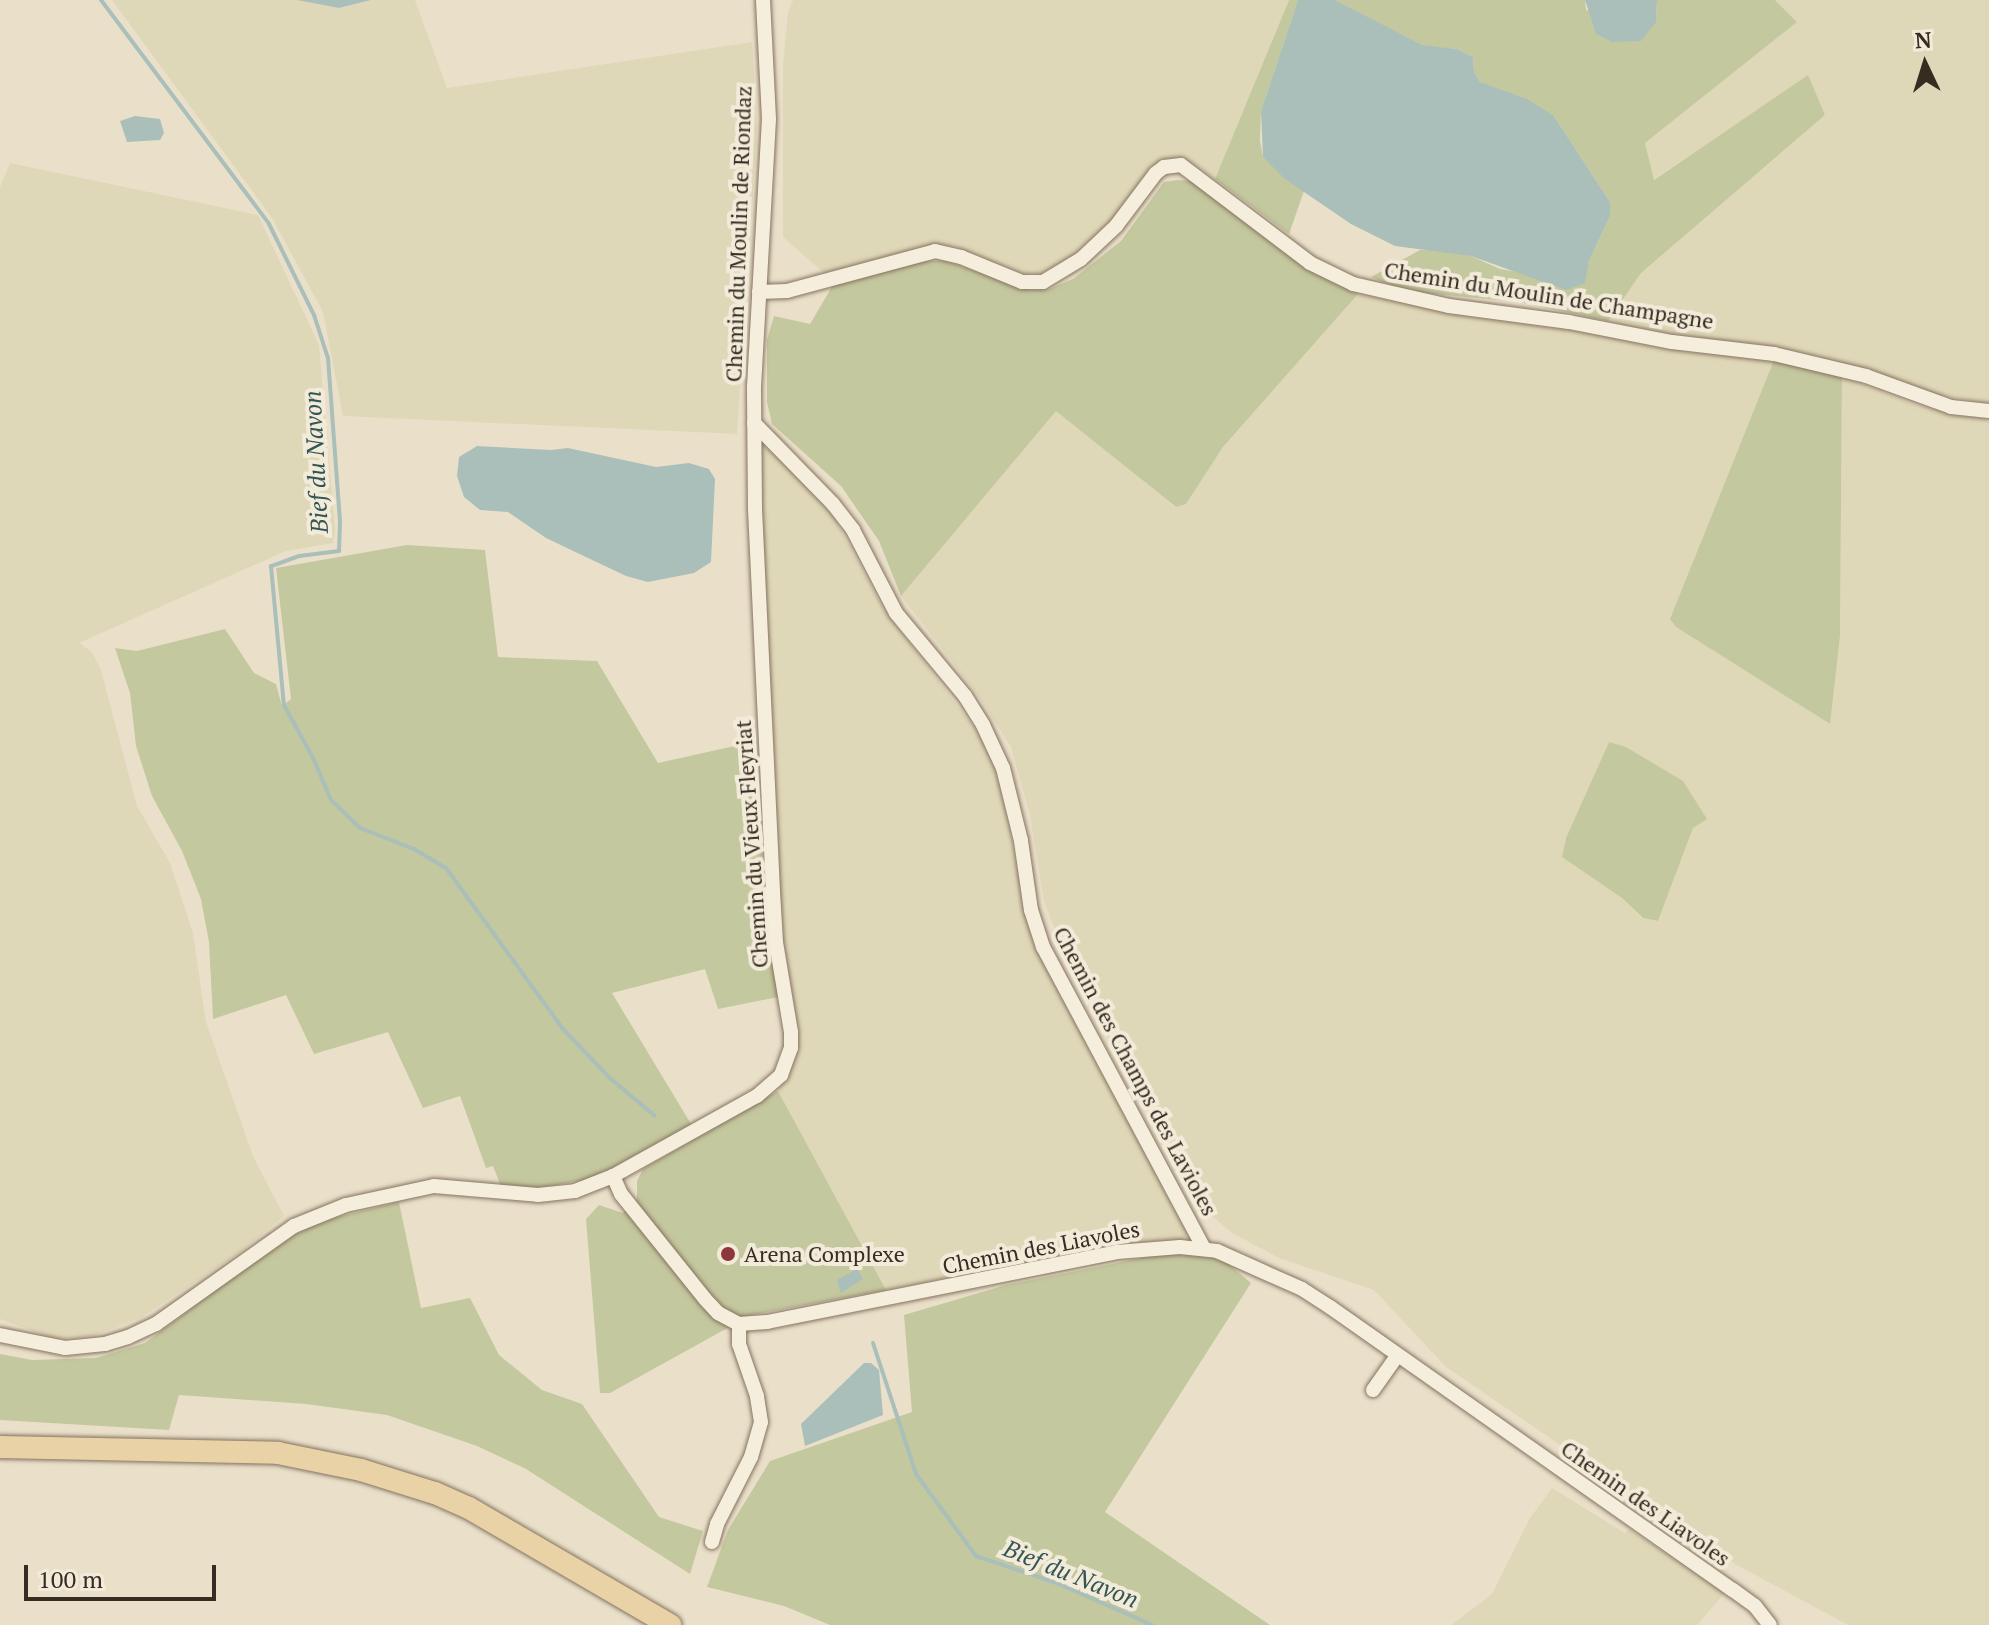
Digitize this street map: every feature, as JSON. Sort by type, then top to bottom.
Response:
[{"type":"main road","points":[[0,1447],[278,1453],[361,1470],[435,1493],[469,1508],[670,1625]]},
{"type":"street","name":"Chemin du Moulin de Riondaz","points":[[754,423],[769,119],[763,0]]},
{"type":"street","name":"Chemin du Moulin de Champagne","points":[[759,292],[810,286],[935,251],[961,257],[1022,282],[1043,282],[1081,259],[1104,237],[1132,207],[1156,173],[1164,167],[1181,165],[1310,263],[1353,284],[1449,306],[1569,322],[1672,342],[1774,354],[1866,376],[1951,407],[1989,411]]},
{"type":"street","name":"Chemin du Vieux Fleyriat","points":[[0,1335],[65,1348],[105,1344],[128,1337],[156,1324],[294,1226],[346,1205],[434,1186],[557,1193],[575,1191],[613,1176],[770,1087],[781,1075],[791,1048],[773,891],[755,508],[754,423]]},
{"type":"street","name":"Chemin des Champs des Lavioles","points":[[754,423],[833,504],[853,530],[896,613],[965,696],[983,725],[1003,768],[1021,841],[1031,910],[1043,947],[1204,1249]]},
{"type":"street","points":[[613,1176],[621,1194],[705,1299],[718,1313],[739,1324],[739,1344],[757,1396],[761,1422],[751,1457],[717,1524],[712,1542]]},
{"type":"street","name":"Chemin des Liavoles","points":[[739,1324],[767,1322],[845,1304],[947,1288],[1117,1252],[1204,1249],[1302,1289],[1733,1590],[1755,1606],[1770,1625]]},
{"type":"street","points":[[1373,1390],[1397,1356]]},
{"type":"shaded area","points":[[112,0],[297,0],[339,8],[371,0],[415,0],[447,88],[752,42],[757,130],[737,434],[343,416],[323,312],[272,218]]},
{"type":"shaded area","points":[[793,0],[1289,0],[1215,179],[1185,158],[1164,159],[1097,237],[1058,266],[1041,273],[1021,273],[954,246],[929,246],[824,273],[783,237],[783,66],[788,13]]},
{"type":"shaded area","points":[[1775,0],[1989,0],[1989,404],[1931,393],[1834,360],[1765,345],[1656,333],[1608,321],[1641,273],[1825,115],[1807,76],[1653,180],[1645,143],[1797,22]]},
{"type":"shaded area","points":[[10,163],[258,215],[319,345],[335,530],[333,543],[286,551],[79,643],[92,652],[101,670],[137,806],[170,863],[193,933],[206,1022],[253,1156],[284,1216],[239,1253],[142,1317],[93,1336],[55,1339],[0,1319],[0,187]]},
{"type":"shaded area","points":[[1358,294],[1418,306],[1774,360],[1670,619],[1829,724],[1840,636],[1842,376],[1916,405],[1967,416],[1989,416],[1989,1625],[1848,1625],[1735,1564],[1446,1367],[1374,1290],[1279,1258],[1232,1233],[1198,1204],[1067,962],[1044,901],[1030,815],[1011,747],[978,695],[901,596],[1056,410],[1175,507],[1186,504],[1223,447]],"holes":[[[1609,742],[1693,828],[1658,921],[1642,918],[1622,898],[1562,857],[1566,838]]]},
{"type":"shaded area","points":[[762,445],[790,468],[834,517],[883,608],[979,734],[1000,779],[1024,902],[1186,1228],[1186,1236],[1180,1240],[1121,1244],[886,1290],[778,1091],[790,1072],[797,1046],[782,953],[757,449]]},
{"type":"shaded area","points":[[1552,1488],[1625,1533],[1629,1529],[1725,1593],[1697,1625],[1451,1625],[1492,1594],[1530,1518]]},
{"type":"green space","points":[[1289,0],[1298,0],[1261,111],[1260,141],[1263,157],[1304,191],[1289,234],[1215,179]]},
{"type":"green space","points":[[1335,0],[1585,0],[1586,10],[1656,22],[1657,0],[1775,0],[1797,22],[1645,143],[1654,180],[1808,75],[1825,115],[1641,273],[1608,321],[1519,302],[1403,291],[1371,277],[1420,250],[1445,250],[1471,256],[1500,269],[1584,283],[1589,261],[1610,216],[1610,202],[1554,116],[1480,82],[1474,72],[1473,57],[1457,49],[1422,46]]},
{"type":"green space","points":[[1191,181],[1314,273],[1358,294],[1223,447],[1186,504],[1176,507],[1056,411],[901,596],[879,541],[841,486],[772,424],[767,402],[767,340],[774,316],[810,324],[833,285],[926,261],[946,261],[1030,290],[1049,289],[1073,279],[1121,241],[1164,182]]},
{"type":"green space","points":[[1774,360],[1842,376],[1840,636],[1830,724],[1676,627],[1670,619]]},
{"type":"green space","points":[[407,545],[485,550],[498,657],[597,661],[658,763],[757,741],[764,912],[778,997],[718,1009],[705,969],[612,993],[691,1124],[610,1170],[584,1180],[538,1188],[501,1186],[493,1166],[486,1168],[460,1096],[423,1108],[388,1032],[314,1054],[286,995],[213,1019],[209,942],[201,899],[182,851],[152,796],[136,746],[130,693],[115,648],[137,651],[225,629],[254,673],[276,684],[282,706],[291,699],[276,568]]},
{"type":"green space","points":[[1609,742],[1626,747],[1683,781],[1707,819],[1693,828],[1658,921],[1643,918],[1622,898],[1562,857],[1566,838]]},
{"type":"green space","name":"Arena Complexe","points":[[778,1091],[886,1290],[751,1315],[610,1393],[600,1393],[586,1219],[599,1205],[623,1213],[637,1199],[637,1181],[643,1169]]},
{"type":"green space","points":[[399,1202],[421,1308],[470,1298],[499,1355],[542,1390],[582,1404],[659,1517],[703,1531],[690,1574],[526,1469],[477,1446],[387,1415],[306,1404],[179,1395],[169,1430],[0,1420],[0,1354],[32,1360],[96,1358],[145,1343],[279,1243],[321,1221]]},
{"type":"green space","points":[[1191,1253],[1225,1261],[1251,1283],[1105,1512],[1270,1625],[830,1625],[784,1606],[707,1587],[728,1530],[770,1461],[912,1412],[904,1315],[1006,1285],[1147,1257]]},
{"type":"water","points":[[297,0],[371,0],[339,8]]},
{"type":"water","points":[[1298,0],[1335,0],[1422,45],[1457,49],[1473,57],[1474,72],[1480,82],[1527,99],[1554,116],[1610,202],[1610,216],[1589,261],[1585,283],[1566,290],[1471,256],[1395,246],[1351,224],[1285,179],[1263,157],[1261,111]]},
{"type":"water","points":[[1585,0],[1657,0],[1656,22],[1641,41],[1612,42],[1596,34]]},
{"type":"water","points":[[135,116],[160,119],[164,133],[160,140],[127,142],[120,121]]},
{"type":"water","points":[[477,446],[568,448],[656,467],[689,463],[709,469],[715,479],[711,562],[694,573],[648,582],[626,576],[546,538],[508,512],[480,510],[464,497],[457,476],[459,457]]},
{"type":"water","points":[[857,1269],[863,1279],[841,1293],[837,1280]]},
{"type":"water","points":[[864,1363],[871,1363],[879,1370],[883,1415],[805,1446],[801,1424]]},
{"type":"waterway","name":"Bief du Navon","points":[[101,0],[269,224],[314,315],[328,358],[340,523],[339,551],[299,556],[271,566],[284,705],[313,758],[331,800],[360,828],[414,849],[446,868],[563,1029],[611,1079],[655,1116]]},
{"type":"waterway","name":"Bief du Navon","points":[[873,1343],[916,1474],[976,1556],[1059,1584],[1152,1625]]},
{"type":"place","name":"Arena Complexe","points":[[728,1254]]}]
